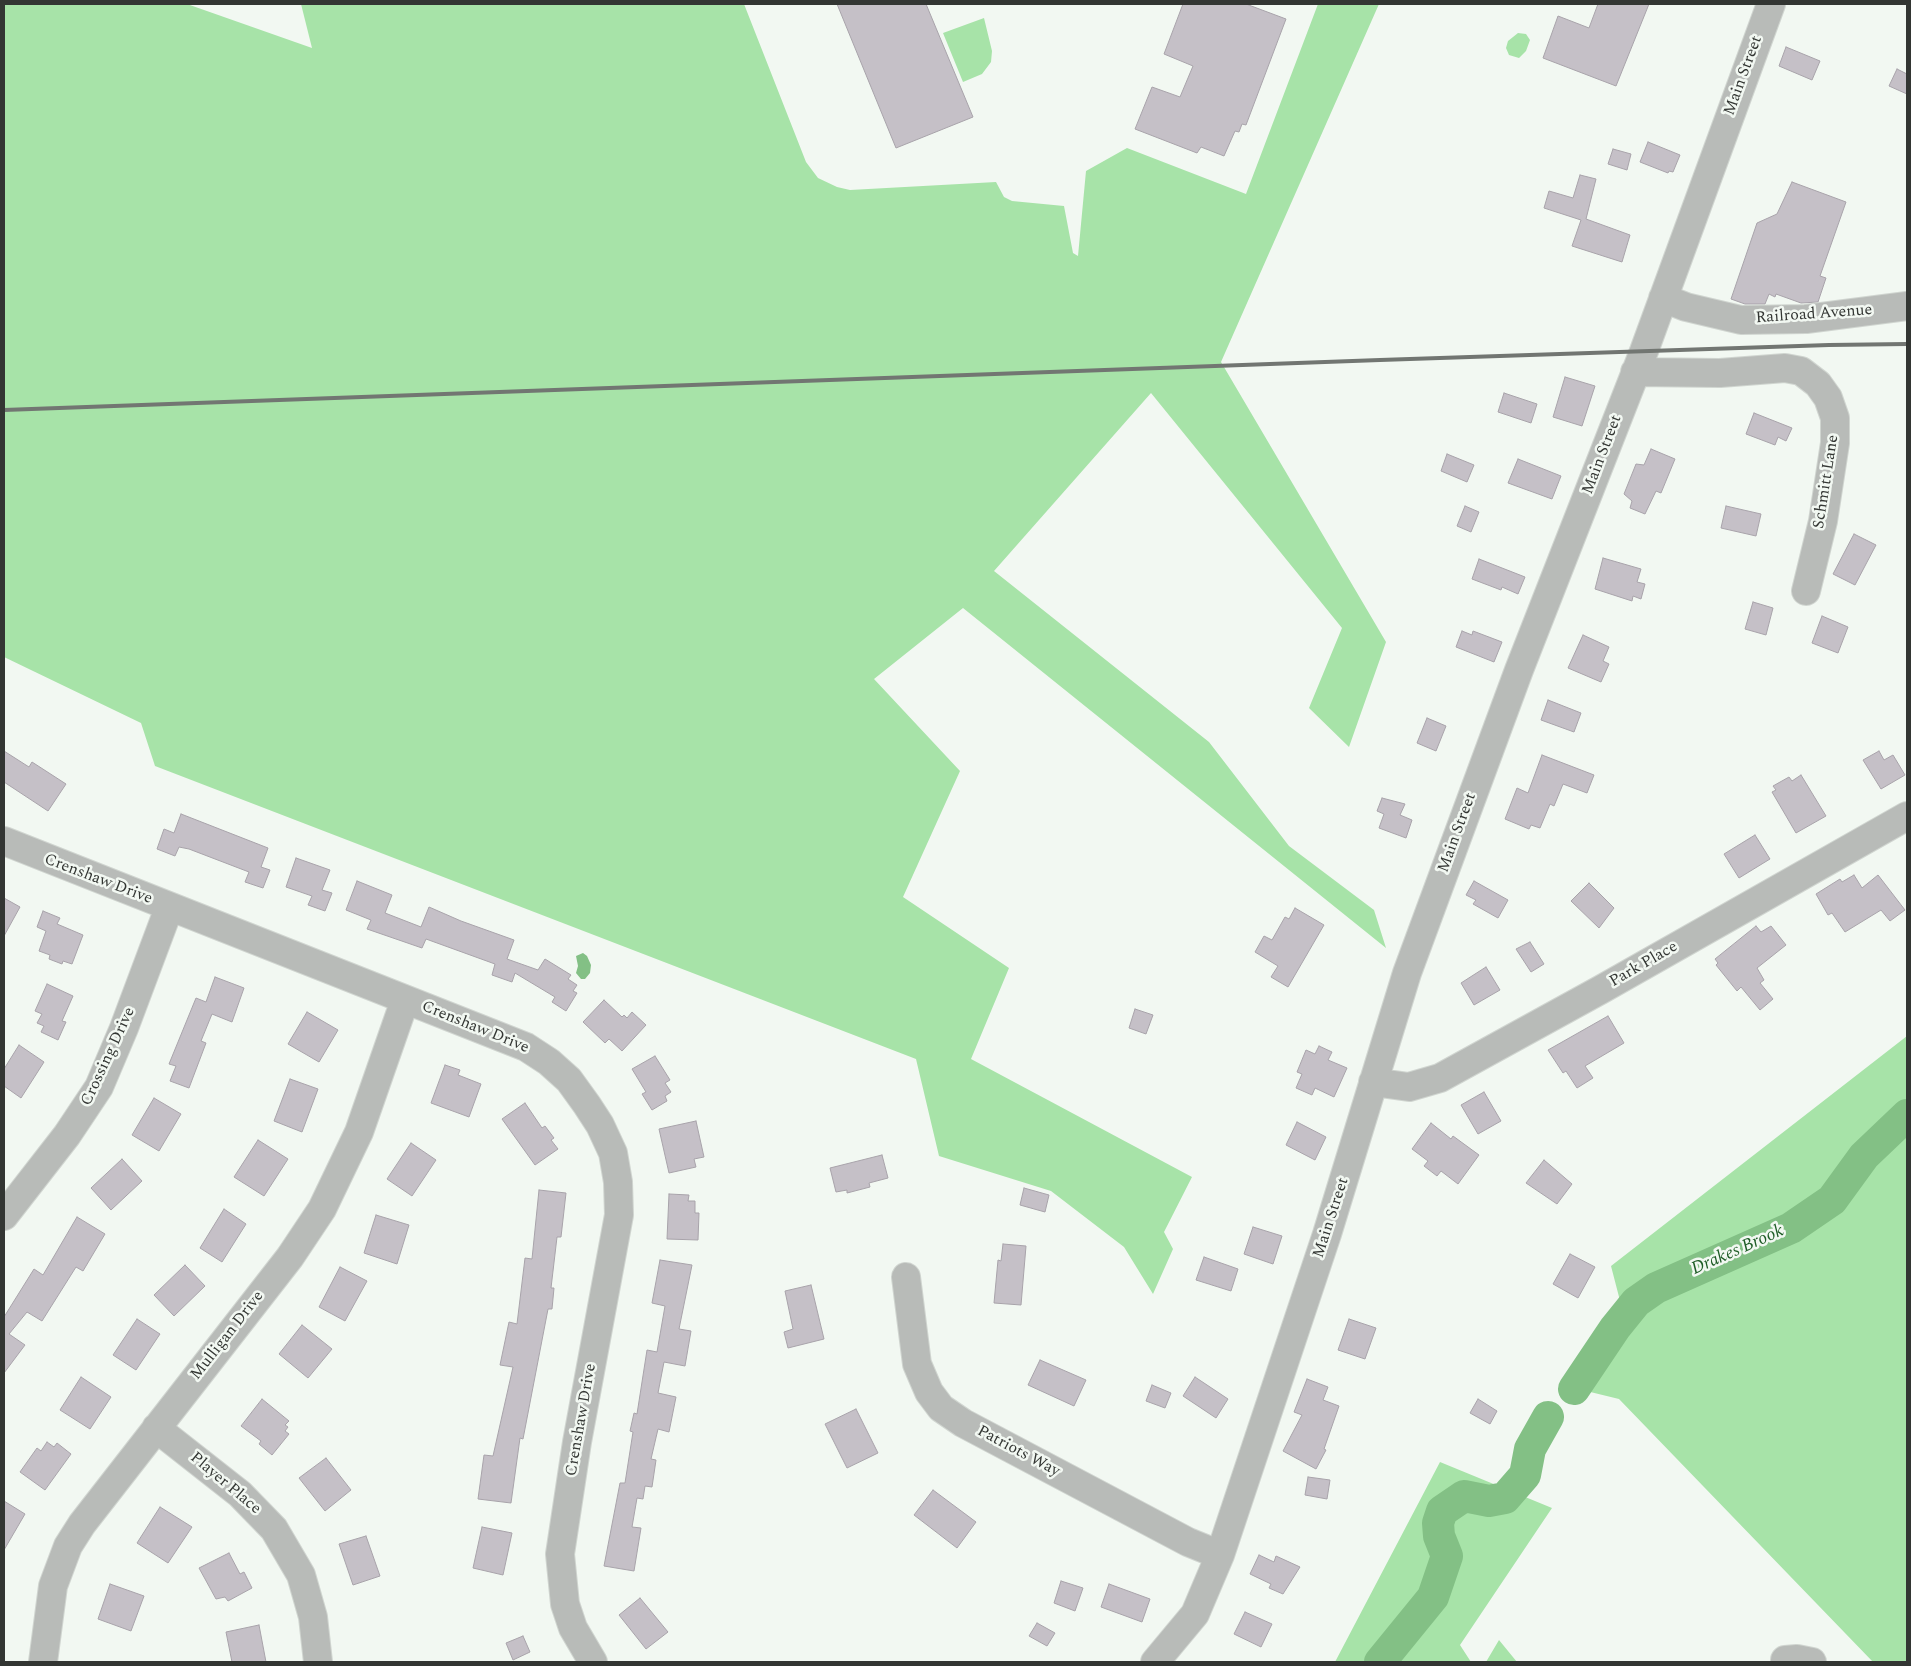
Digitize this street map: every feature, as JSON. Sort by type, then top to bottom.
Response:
[{"type":"street","name":"Main Street","points":[[1155,1662],[1195,1614],[1220,1555],[1327,1234],[1407,973],[1479,775],[1663,298],[1771,4]]},
{"type":"street","name":"Railroad Avenue","points":[[1663,298],[1686,307],[1741,320],[1806,318],[1907,306]]},
{"type":"street","name":"Schmitt Lane","points":[[1635,372],[1720,373],[1785,368],[1801,372],[1818,384],[1828,398],[1835,418],[1835,443],[1823,521],[1806,591]]},
{"type":"street","name":"Park Place","points":[[1373,1082],[1409,1087],[1440,1078],[1602,989],[1907,816]]},
{"type":"street","name":"Crenshaw Drive","points":[[4,841],[169,908],[526,1047],[549,1062],[569,1080],[587,1105],[600,1125],[612,1153],[618,1182],[619,1215],[577,1442],[560,1554],[565,1604],[573,1628],[593,1662]]},
{"type":"street","name":"Crossing Drive","points":[[4,1216],[67,1136],[98,1087],[124,1028],[169,908]]},
{"type":"street","name":"Mulligan Drive","points":[[43,1662],[53,1586],[68,1546],[82,1524],[290,1257],[322,1209],[359,1132],[405,1000]]},
{"type":"street","name":"Patriots Way","points":[[906,1277],[917,1364],[929,1392],[941,1408],[963,1423],[1188,1542],[1220,1555]]},
{"type":"street","name":"Player Place","points":[[156,1428],[240,1494],[274,1529],[301,1575],[313,1617],[318,1662]]},
{"type":"street","points":[[1785,1660],[1797,1659],[1812,1662]]},
{"type":"shaded area","points":[[4,4],[187,4],[312,48],[301,4],[744,4],[806,162],[818,178],[837,187],[850,190],[996,182],[1004,197],[1012,201],[1064,206],[1073,253],[1078,256],[1086,171],[1127,148],[1246,194],[1318,4],[1379,4],[1221,362],[1386,642],[1349,747],[1309,708],[1342,628],[1151,393],[994,571],[1209,742],[1289,846],[1374,910],[1386,948],[963,608],[874,679],[960,771],[903,897],[1009,968],[971,1059],[1192,1177],[1164,1232],[1173,1249],[1153,1294],[1124,1247],[1051,1191],[939,1156],[916,1059],[155,766],[141,723],[4,657]]},
{"type":"shaded area","points":[[984,18],[992,51],[991,62],[982,74],[963,82],[943,33]]},
{"type":"shaded area","points":[[1518,33],[1526,34],[1530,40],[1526,51],[1519,58],[1509,55],[1506,48],[1508,41]]},
{"type":"shaded area","points":[[583,953],[587,956],[591,965],[590,973],[585,979],[581,979],[576,973],[578,966],[576,956]]},
{"type":"shaded area","points":[[1907,1036],[1907,1662],[1873,1662],[1619,1399],[1578,1389],[1625,1320],[1611,1266]]},
{"type":"shaded area","points":[[1440,1462],[1552,1508],[1460,1645],[1471,1662],[1335,1662]]},
{"type":"shaded area","points":[[1499,1640],[1517,1662],[1486,1662]]},
{"type":"building","points":[[837,4],[926,4],[973,117],[896,148]]},
{"type":"building","points":[[1183,4],[1246,4],[1286,19],[1246,125],[1242,124],[1239,132],[1235,131],[1224,156],[1201,147],[1197,153],[1135,129],[1152,87],[1180,97],[1193,66],[1164,54]]},
{"type":"building","points":[[1598,4],[1649,4],[1616,86],[1543,58],[1558,16],[1589,28]]},
{"type":"building","points":[[1786,47],[1820,61],[1812,80],[1779,66]]},
{"type":"building","points":[[1897,69],[1907,74],[1907,94],[1889,86]]},
{"type":"building","points":[[1648,142],[1680,155],[1673,172],[1669,171],[1668,173],[1640,162]]},
{"type":"building","points":[[1613,149],[1631,154],[1627,170],[1608,164]]},
{"type":"building","points":[[1580,175],[1596,179],[1586,219],[1630,235],[1622,262],[1572,246],[1581,220],[1544,208],[1549,191],[1573,198]]},
{"type":"building","points":[[1792,182],[1846,202],[1820,276],[1826,278],[1818,302],[1801,303],[1776,294],[1775,297],[1769,294],[1765,304],[1745,304],[1731,299],[1757,223],[1777,214]]},
{"type":"building","points":[[1565,377],[1595,386],[1582,426],[1553,417]]},
{"type":"building","points":[[1504,393],[1537,404],[1531,423],[1498,412]]},
{"type":"building","points":[[1754,413],[1792,428],[1786,441],[1778,437],[1775,445],[1746,434]]},
{"type":"building","points":[[1651,449],[1675,459],[1661,493],[1656,491],[1645,514],[1630,508],[1632,501],[1624,494],[1636,464],[1644,465]]},
{"type":"building","points":[[1447,454],[1474,465],[1467,482],[1441,471]]},
{"type":"building","points":[[1518,459],[1561,476],[1552,499],[1508,483]]},
{"type":"building","points":[[1465,506],[1479,512],[1471,532],[1457,526]]},
{"type":"building","points":[[1726,506],[1761,514],[1756,536],[1721,528]]},
{"type":"building","points":[[1854,534],[1876,545],[1855,585],[1833,574]]},
{"type":"building","points":[[1603,558],[1641,569],[1637,582],[1645,584],[1641,599],[1633,596],[1632,601],[1595,589]]},
{"type":"building","points":[[1479,559],[1525,577],[1518,594],[1502,587],[1501,590],[1472,579]]},
{"type":"building","points":[[1753,602],[1773,608],[1766,635],[1745,629]]},
{"type":"building","points":[[1822,616],[1848,627],[1838,653],[1812,643]]},
{"type":"building","points":[[1462,631],[1472,635],[1473,631],[1502,642],[1494,662],[1456,647]]},
{"type":"building","points":[[1583,635],[1609,647],[1603,661],[1609,664],[1601,682],[1568,668]]},
{"type":"building","points":[[1548,700],[1581,713],[1574,732],[1541,720]]},
{"type":"building","points":[[1427,718],[1446,726],[1436,751],[1417,743]]},
{"type":"building","points":[[4,751],[29,767],[32,762],[66,784],[48,811],[4,782]]},
{"type":"building","points":[[1879,751],[1884,760],[1893,755],[1905,775],[1881,789],[1863,760]]},
{"type":"building","points":[[1542,755],[1594,775],[1587,793],[1563,784],[1554,806],[1550,804],[1540,828],[1531,825],[1529,829],[1505,819],[1517,788],[1528,793]]},
{"type":"building","points":[[1801,775],[1826,816],[1796,833],[1772,792],[1776,790],[1773,786],[1789,777],[1792,781]]},
{"type":"building","points":[[1382,798],[1405,804],[1400,815],[1412,820],[1406,838],[1379,828],[1384,814],[1377,811]]},
{"type":"building","points":[[181,814],[268,848],[261,867],[270,870],[263,888],[245,882],[249,872],[189,849],[179,847],[175,856],[157,849],[164,829],[174,833]]},
{"type":"building","points":[[1755,835],[1770,859],[1739,878],[1724,854]]},
{"type":"building","points":[[296,858],[330,870],[322,890],[332,893],[325,911],[308,905],[312,896],[286,887]]},
{"type":"building","points":[[1854,875],[1862,888],[1878,875],[1905,910],[1890,921],[1881,910],[1845,932],[1832,913],[1828,915],[1816,894],[1840,879],[1842,882]]},
{"type":"building","points":[[357,881],[392,895],[385,913],[421,927],[429,907],[514,940],[507,959],[538,970],[545,959],[571,975],[568,979],[577,985],[573,991],[577,993],[566,1011],[552,1002],[555,997],[515,973],[512,982],[492,975],[495,964],[426,939],[422,948],[367,929],[371,920],[346,910]]},
{"type":"building","points":[[1474,881],[1508,900],[1498,918],[1473,904],[1476,900],[1466,895]]},
{"type":"building","points":[[1589,883],[1614,908],[1599,928],[1571,901]]},
{"type":"building","points":[[4,898],[20,907],[4,936]]},
{"type":"building","points":[[1295,908],[1324,925],[1288,987],[1271,977],[1278,966],[1255,952],[1264,936],[1272,940],[1285,917],[1289,919]]},
{"type":"building","points":[[43,911],[60,918],[57,924],[83,935],[72,964],[63,961],[62,964],[49,959],[50,955],[39,951],[46,931],[37,927]]},
{"type":"building","points":[[1756,926],[1761,932],[1771,926],[1786,945],[1757,968],[1764,980],[1760,983],[1773,999],[1760,1010],[1741,987],[1737,991],[1716,965],[1718,963],[1715,959]]},
{"type":"building","points":[[1530,942],[1544,964],[1531,972],[1516,949]]},
{"type":"building","points":[[1486,967],[1500,990],[1474,1005],[1461,983]]},
{"type":"building","points":[[215,977],[244,988],[232,1022],[212,1014],[201,1041],[206,1043],[189,1088],[170,1081],[176,1066],[169,1064],[196,998],[206,1002]]},
{"type":"building","points":[[47,984],[73,996],[62,1021],[66,1022],[58,1040],[41,1032],[44,1026],[37,1023],[42,1014],[35,1011]]},
{"type":"building","points":[[604,1000],[622,1017],[624,1015],[627,1018],[632,1012],[646,1025],[622,1051],[609,1039],[605,1043],[583,1022]]},
{"type":"building","points":[[1135,1009],[1153,1015],[1146,1034],[1129,1028]]},
{"type":"building","points":[[307,1012],[338,1030],[319,1062],[288,1044]]},
{"type":"building","points":[[1608,1016],[1624,1043],[1585,1066],[1593,1078],[1577,1088],[1566,1071],[1563,1073],[1548,1050]]},
{"type":"building","points":[[19,1045],[44,1062],[21,1098],[4,1086],[4,1069]]},
{"type":"building","points":[[1319,1046],[1332,1052],[1328,1060],[1347,1068],[1334,1097],[1315,1088],[1312,1095],[1296,1088],[1302,1074],[1297,1072],[1306,1050],[1315,1054]]},
{"type":"building","points":[[655,1056],[670,1080],[665,1083],[671,1092],[665,1096],[667,1101],[652,1110],[642,1094],[646,1092],[632,1069]]},
{"type":"building","points":[[445,1065],[460,1070],[458,1075],[481,1084],[469,1117],[431,1103]]},
{"type":"building","points":[[290,1079],[318,1089],[302,1132],[274,1121]]},
{"type":"building","points":[[1484,1092],[1501,1121],[1478,1134],[1461,1105]]},
{"type":"building","points":[[154,1098],[181,1114],[159,1151],[132,1135]]},
{"type":"building","points":[[525,1103],[542,1128],[545,1126],[554,1138],[551,1140],[558,1149],[535,1165],[502,1119]]},
{"type":"building","points":[[696,1121],[704,1157],[694,1159],[696,1167],[669,1173],[659,1129]]},
{"type":"building","points":[[1297,1122],[1326,1137],[1315,1160],[1286,1145]]},
{"type":"building","points":[[1431,1123],[1451,1139],[1453,1136],[1479,1155],[1458,1184],[1441,1171],[1437,1176],[1424,1166],[1428,1161],[1412,1149]]},
{"type":"building","points":[[258,1140],[288,1159],[264,1196],[234,1177]]},
{"type":"building","points":[[411,1143],[436,1160],[412,1196],[387,1179]]},
{"type":"building","points":[[882,1155],[888,1178],[869,1183],[870,1187],[847,1193],[847,1190],[836,1192],[830,1168]]},
{"type":"building","points":[[122,1159],[142,1181],[111,1210],[91,1188]]},
{"type":"building","points":[[1544,1160],[1572,1184],[1557,1204],[1526,1183]]},
{"type":"building","points":[[1024,1188],[1049,1195],[1045,1212],[1020,1205]]},
{"type":"building","points":[[539,1190],[566,1193],[561,1237],[557,1237],[551,1288],[554,1288],[552,1309],[548,1309],[523,1439],[520,1438],[511,1503],[478,1499],[484,1455],[493,1456],[513,1367],[500,1365],[509,1322],[517,1324],[525,1258],[532,1259]]},
{"type":"building","points":[[669,1194],[689,1195],[688,1201],[695,1201],[695,1213],[699,1213],[698,1240],[667,1239]]},
{"type":"building","points":[[224,1209],[246,1224],[222,1262],[200,1248]]},
{"type":"building","points":[[376,1215],[409,1225],[397,1264],[364,1253]]},
{"type":"building","points":[[77,1217],[105,1234],[83,1271],[76,1267],[42,1321],[27,1312],[9,1334],[25,1345],[4,1373],[4,1317],[34,1269],[43,1275]]},
{"type":"building","points":[[1253,1227],[1282,1236],[1273,1264],[1244,1254]]},
{"type":"building","points":[[1003,1244],[1026,1246],[1021,1305],[994,1303],[998,1260],[1001,1261]]},
{"type":"building","points":[[1570,1254],[1595,1267],[1578,1298],[1553,1284]]},
{"type":"building","points":[[1204,1257],[1238,1269],[1231,1291],[1196,1280]]},
{"type":"building","points":[[660,1260],[692,1265],[679,1329],[691,1331],[685,1366],[664,1362],[658,1393],[676,1397],[669,1432],[658,1429],[651,1459],[656,1460],[652,1487],[645,1486],[643,1499],[637,1498],[632,1527],[641,1528],[634,1571],[604,1566],[620,1483],[625,1483],[633,1432],[630,1431],[634,1413],[637,1414],[647,1350],[657,1352],[665,1306],[652,1303]]},
{"type":"building","points":[[185,1265],[205,1286],[174,1316],[154,1295]]},
{"type":"building","points":[[340,1267],[367,1281],[345,1321],[319,1307]]},
{"type":"building","points":[[811,1285],[824,1339],[788,1348],[784,1332],[793,1329],[785,1291]]},
{"type":"building","points":[[137,1319],[160,1334],[136,1370],[113,1355]]},
{"type":"building","points":[[1349,1319],[1376,1328],[1365,1359],[1338,1350]]},
{"type":"building","points":[[302,1325],[332,1349],[308,1378],[279,1354]]},
{"type":"building","points":[[1040,1360],[1086,1380],[1074,1406],[1028,1385]]},
{"type":"building","points":[[81,1377],[111,1397],[90,1429],[60,1410]]},
{"type":"building","points":[[1195,1377],[1228,1399],[1216,1418],[1183,1396]]},
{"type":"building","points":[[1307,1379],[1328,1387],[1323,1400],[1339,1406],[1324,1449],[1326,1450],[1316,1469],[1283,1451],[1302,1415],[1294,1412]]},
{"type":"building","points":[[1152,1385],[1171,1393],[1165,1408],[1146,1401]]},
{"type":"building","points":[[262,1399],[289,1421],[285,1425],[288,1427],[285,1431],[289,1434],[272,1455],[259,1444],[261,1441],[241,1426]]},
{"type":"building","points":[[1478,1399],[1497,1411],[1490,1424],[1470,1413]]},
{"type":"building","points":[[856,1409],[878,1453],[847,1468],[825,1424]]},
{"type":"building","points":[[47,1442],[54,1447],[57,1443],[71,1454],[45,1490],[20,1472],[37,1448],[41,1451]]},
{"type":"building","points":[[326,1458],[351,1490],[325,1511],[299,1478]]},
{"type":"building","points":[[1308,1477],[1330,1480],[1327,1499],[1305,1495]]},
{"type":"building","points":[[933,1490],[976,1522],[957,1548],[914,1515]]},
{"type":"building","points":[[4,1501],[25,1514],[4,1550]]},
{"type":"building","points":[[160,1507],[192,1527],[168,1563],[137,1543]]},
{"type":"building","points":[[482,1527],[512,1533],[503,1575],[473,1568]]},
{"type":"building","points":[[366,1536],[380,1576],[353,1585],[339,1544]]},
{"type":"building","points":[[229,1553],[240,1574],[244,1572],[252,1588],[228,1601],[225,1597],[216,1599],[199,1568]]},
{"type":"building","points":[[1259,1555],[1274,1562],[1276,1556],[1300,1567],[1283,1594],[1269,1588],[1271,1584],[1250,1574]]},
{"type":"building","points":[[1061,1581],[1083,1588],[1075,1611],[1054,1603]]},
{"type":"building","points":[[110,1584],[144,1596],[131,1631],[98,1619]]},
{"type":"building","points":[[1109,1584],[1150,1599],[1142,1622],[1101,1607]]},
{"type":"building","points":[[640,1598],[668,1632],[646,1649],[619,1615]]},
{"type":"building","points":[[1245,1612],[1272,1624],[1261,1647],[1234,1634]]},
{"type":"building","points":[[1037,1623],[1055,1633],[1047,1646],[1029,1636]]},
{"type":"building","points":[[259,1625],[266,1662],[232,1662],[226,1632]]},
{"type":"building","points":[[523,1636],[530,1652],[513,1660],[506,1643]]},
{"type":"waterway","name":"Drakes Brook","points":[[1574,1389],[1615,1328],[1636,1302],[1656,1288],[1791,1228],[1832,1200],[1864,1156],[1907,1115]]},
{"type":"waterway","name":"Drakes Brook","points":[[1380,1662],[1433,1597],[1447,1556],[1439,1536],[1438,1523],[1442,1511],[1464,1496],[1489,1501],[1505,1498],[1525,1475],[1530,1449],[1548,1417]]},
{"type":"railway","points":[[4,410],[1380,360],[1907,344]]}]
